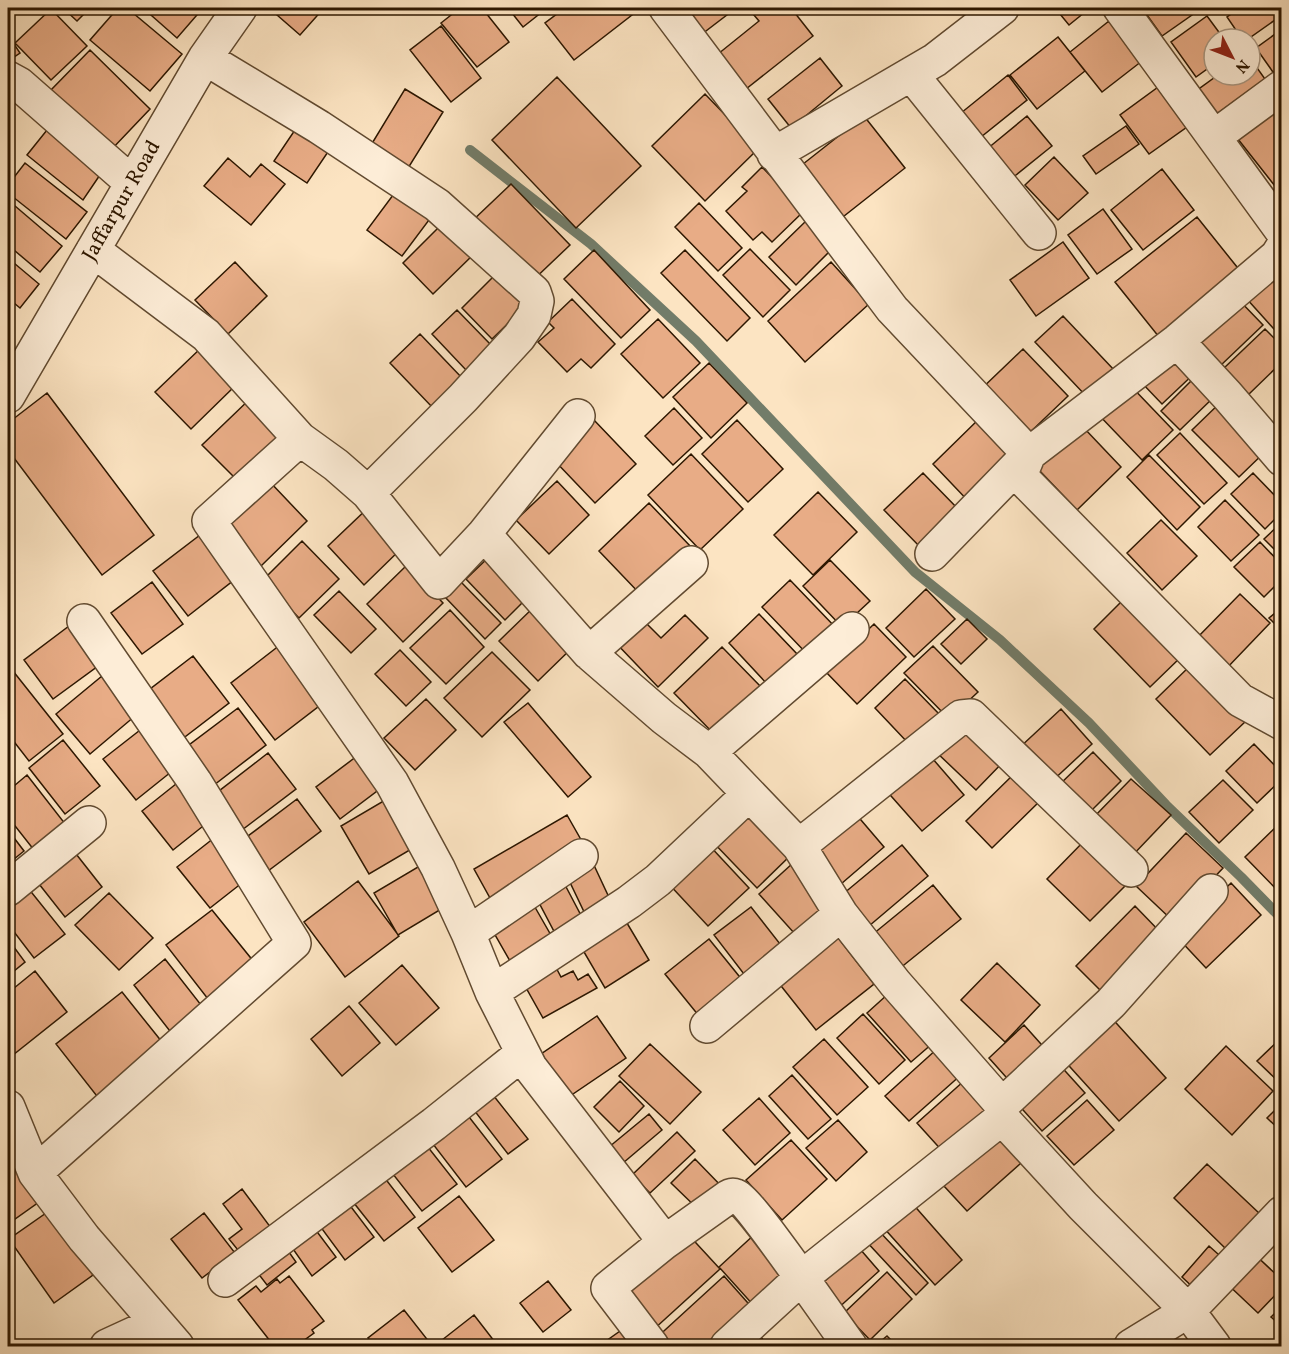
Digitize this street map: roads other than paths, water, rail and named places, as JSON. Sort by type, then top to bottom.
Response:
[{"type":"street","name":"Jaffarpur Road","points":[[8,396],[205,58],[240,8]]},
{"type":"street","points":[[666,8],[892,309],[1029,454]]},
{"type":"street","points":[[774,154],[935,60],[1002,8]]},
{"type":"street","points":[[1120,8],[1281,231]]},
{"type":"street","points":[[205,58],[319,127],[436,205],[534,292],[537,301],[534,315],[519,337],[463,398],[368,493]]},
{"type":"street","points":[[911,74],[1039,233]]},
{"type":"street","points":[[8,78],[19,84],[132,183]]},
{"type":"street","points":[[1214,137],[1281,87]]},
{"type":"street","points":[[932,554],[1029,454],[1177,341],[1277,256],[1281,248]]},
{"type":"street","points":[[93,250],[206,335],[300,439],[336,465],[368,493],[439,582],[484,534],[578,416]]},
{"type":"street","points":[[1177,341],[1227,395],[1281,459]]},
{"type":"street","points":[[300,439],[208,521],[392,783],[438,868],[492,992],[530,1067],[665,1242]]},
{"type":"street","points":[[1029,454],[1020,476],[1240,700],[1281,723]]},
{"type":"street","points":[[484,534],[589,653],[664,718],[709,752],[799,846],[841,914],[895,983],[1083,1206],[1188,1311],[1214,1347]]},
{"type":"street","points":[[589,653],[691,563]]},
{"type":"street","points":[[35,1173],[294,943],[195,782],[84,621]]},
{"type":"street","points":[[709,752],[852,629]]},
{"type":"street","points":[[799,846],[965,715],[970,716],[1131,870]]},
{"type":"street","points":[[492,992],[629,902],[658,880],[748,795]]},
{"type":"street","points":[[8,889],[89,823]]},
{"type":"street","points":[[468,933],[581,856]]},
{"type":"street","points":[[727,1347],[801,1278],[1002,1112],[1111,1003],[1211,891]]},
{"type":"street","points":[[707,1026],[841,914]]},
{"type":"street","points":[[225,1280],[434,1124],[523,1053]]},
{"type":"street","points":[[8,1107],[35,1173],[84,1238],[167,1335],[107,1347]]},
{"type":"street","points":[[652,1347],[608,1288],[665,1242],[731,1195],[742,1199],[761,1223],[850,1347]]},
{"type":"street","points":[[1131,1347],[1188,1311],[1281,1213]]},
{"type":"waterway","points":[[470,150],[591,244],[696,341],[915,572],[1000,640],[1089,723],[1166,805],[1282,919]]}]
